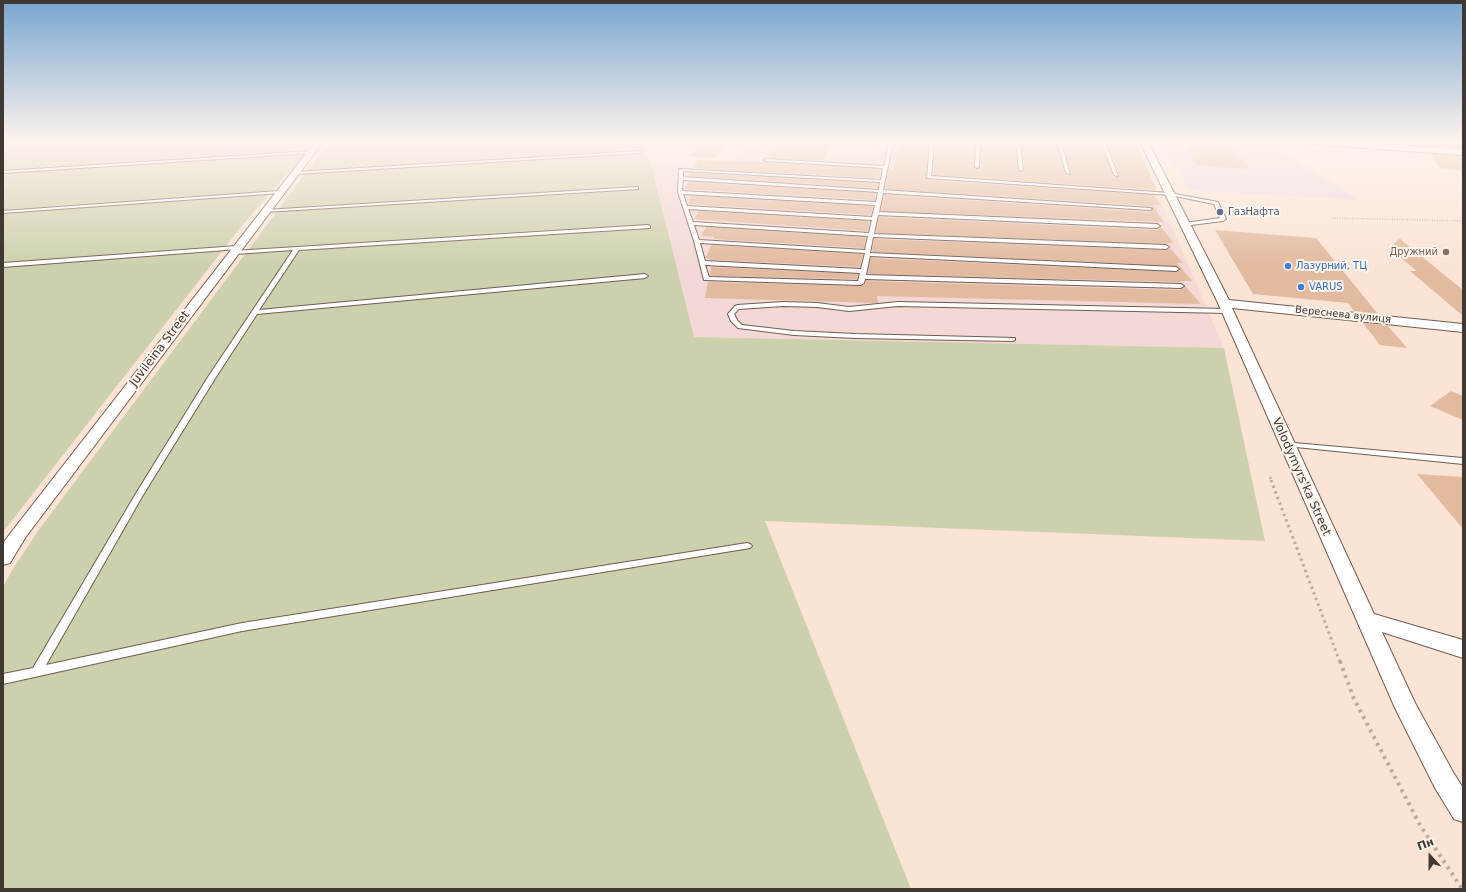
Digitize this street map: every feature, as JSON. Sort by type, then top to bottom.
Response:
[{"type":"street","name":"Juvileina Street","points":[[3,558],[287,184]]},
{"type":"street","name":"Volodymyrs'ka Street","points":[[1165,184],[1225,307],[1406,708],[1444,780],[1463,810]]},
{"type":"street","name":"Вереснева вулиця","points":[[1225,307],[1463,328]]},
{"type":"street","points":[[1365,620],[1463,649]]},
{"type":"lane","points":[[680,184],[680,192],[697,241],[706,279],[861,283],[882,184]]},
{"type":"lane","points":[[774,184],[1150,209]]},
{"type":"lane","points":[[1023,184],[1170,194],[1216,203],[1223,219],[1185,225]]},
{"type":"lane","points":[[265,211],[636,188]]},
{"type":"lane","points":[[3,212],[280,192]]},
{"type":"lane","points":[[680,192],[878,204]]},
{"type":"lane","points":[[686,207],[875,219]]},
{"type":"lane","points":[[876,213],[1157,226]]},
{"type":"lane","points":[[691,223],[871,235],[1166,247]]},
{"type":"lane","points":[[3,265],[236,250],[298,248],[648,227]]},
{"type":"lane","points":[[697,241],[867,253],[1176,269]]},
{"type":"lane","points":[[37,671],[139,495],[212,377],[298,248]]},
{"type":"lane","points":[[702,263],[863,274],[1181,286]]},
{"type":"lane","points":[[256,312],[645,276]]},
{"type":"lane","points":[[1013,339],[855,336],[794,333],[740,327],[734,321],[731,314],[737,307],[783,304],[817,305],[849,309],[898,304],[1225,307]]},
{"type":"lane","points":[[1286,444],[1463,461]]},
{"type":"lane","points":[[3,679],[242,627],[747,546]]},
{"type":"path","points":[[1332,218],[1463,220]]},
{"type":"path","points":[[1270,477],[1354,699],[1420,825],[1462,889]]},
{"type":"shaded area","points":[[656,184],[1153,184],[1224,348],[694,337]]},
{"type":"shaded area","points":[[1186,184],[1333,184],[1359,200],[1190,190]]},
{"type":"green space","points":[[3,184],[279,184],[240,228],[3,532]]},
{"type":"green space","points":[[298,184],[656,184],[694,337],[1224,348],[1265,541],[765,521],[911,889],[3,889],[3,587],[38,531]]},
{"type":"building","points":[[687,184],[716,184],[876,193],[875,200],[684,189]]},
{"type":"building","points":[[809,184],[878,184],[878,188]]},
{"type":"building","points":[[886,184],[982,184],[1154,195],[1160,205],[1153,205],[1164,222],[881,211],[884,195],[1150,212],[1153,210],[1150,206],[885,189]]},
{"type":"building","points":[[1062,184],[1154,184],[1157,190]]},
{"type":"building","points":[[691,196],[873,206],[871,215],[688,204]]},
{"type":"building","points":[[699,211],[870,221],[868,231],[694,219]]},
{"type":"building","points":[[879,217],[1157,230],[1161,227],[1174,243],[1166,243],[1168,244],[876,233]]},
{"type":"building","points":[[706,227],[866,237],[864,248],[713,239],[714,237],[701,236]]},
{"type":"building","name":"Лазурний, ТЦ","points":[[1215,230],[1316,238],[1378,314],[1354,311],[1348,303],[1253,294]]},
{"type":"building","points":[[1399,238],[1463,290],[1463,316],[1410,271],[1417,271],[1390,249]]},
{"type":"building","points":[[874,239],[1166,250],[1170,248],[1183,263],[1177,263],[1192,281],[1181,281],[1183,284],[1181,282],[868,274],[871,258],[1176,272],[1180,269],[1176,266],[872,252]]},
{"type":"building","points":[[711,245],[863,254],[860,267],[712,260],[706,258]]},
{"type":"building","points":[[711,267],[858,274],[857,279],[710,276]]},
{"type":"building","points":[[866,281],[1181,290],[1185,286],[1201,304],[877,296],[878,303],[705,298],[708,282],[861,286],[865,284]]},
{"type":"building","points":[[1363,323],[1388,326],[1407,348],[1380,345]]},
{"type":"building","points":[[1451,391],[1463,396],[1463,420],[1430,406]]},
{"type":"building","points":[[1417,474],[1463,477],[1463,529]]},
{"type":"place","name":"ГазНафта","points":[[1220,212]]},
{"type":"place","name":"Дружний","points":[[1446,252]]},
{"type":"place","name":"Лазурний, ТЦ","points":[[1288,266]]},
{"type":"place","name":"VARUS","points":[[1301,287]]}]
